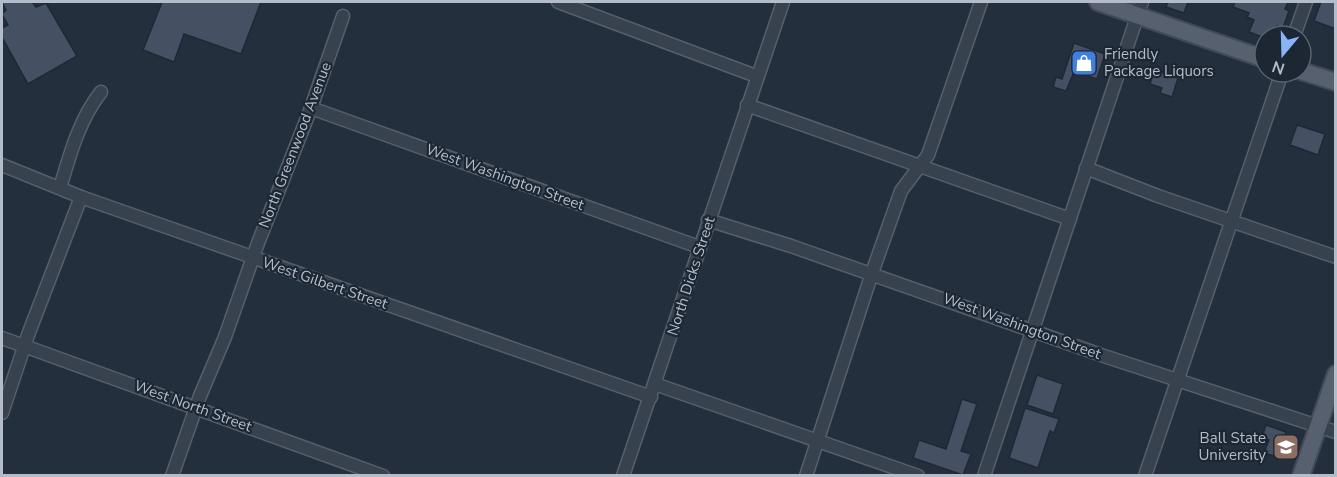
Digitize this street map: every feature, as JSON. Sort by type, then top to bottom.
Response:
[{"type":"main road","points":[[1098,2],[1140,8],[1253,53]]},
{"type":"main road","points":[[1313,75],[1335,82]]},
{"type":"main road","points":[[1301,476],[1335,374]]},
{"type":"street","name":"North Dicks Street","points":[[623,476],[756,76],[783,2]]},
{"type":"street","points":[[806,476],[901,191],[928,155],[981,2]]},
{"type":"street","points":[[1298,24],[1306,2]]},
{"type":"street","points":[[564,3],[756,76]]},
{"type":"street","points":[[984,476],[1140,8]]},
{"type":"street","name":"North Greenwood Avenue","points":[[172,476],[196,407],[225,337],[311,108],[343,16]]},
{"type":"street","points":[[1145,476],[1278,84]]},
{"type":"street","points":[[60,188],[80,128],[89,108],[101,92]]},
{"type":"street","points":[[747,105],[1070,219]]},
{"type":"street","name":"West Washington Street","points":[[311,108],[699,247]]},
{"type":"street","name":"West Gilbert Street","points":[[2,165],[254,258],[651,397]]},
{"type":"street","points":[[1086,168],[1335,256]]},
{"type":"street","points":[[2,413],[81,196]]},
{"type":"street","name":"West Washington Street","points":[[708,220],[872,273],[1104,356],[1335,432]]},
{"type":"street","name":"West North Street","points":[[2,338],[383,476]]},
{"type":"street","points":[[655,384],[918,476]]},
{"type":"building","points":[[2,2],[32,2],[36,7],[46,3],[77,56],[28,84],[2,37],[2,28],[8,25],[2,14],[6,10]]},
{"type":"building","points":[[162,2],[261,2],[241,54],[184,34],[174,62],[143,50]]},
{"type":"building","points":[[1168,2],[1188,2],[1184,13],[1166,7]]},
{"type":"building","points":[[1235,2],[1288,2],[1285,9],[1289,11],[1284,24],[1253,24],[1253,34],[1249,32],[1254,20],[1247,17],[1249,13],[1233,7]]},
{"type":"building","points":[[1321,2],[1336,2],[1336,29],[1314,21]]},
{"type":"building","name":"Friendly Package Liquors","points":[[1074,43],[1105,54],[1097,79],[1074,72],[1066,91],[1053,87],[1056,77],[1062,79]]},
{"type":"building","points":[[1154,70],[1178,78],[1172,97],[1160,93],[1162,88],[1150,84]]},
{"type":"building","points":[[1297,125],[1325,134],[1318,155],[1290,145]]},
{"type":"building","points":[[1037,375],[1063,384],[1053,414],[1027,405]]},
{"type":"building","points":[[962,399],[977,404],[961,451],[971,454],[963,475],[913,458],[919,440],[946,449]]},
{"type":"building","points":[[1025,408],[1059,419],[1054,433],[1050,431],[1038,468],[1009,458]]},
{"type":"building","points":[[1266,425],[1286,432],[1278,457],[1264,453],[1269,440],[1262,437]]},
{"type":"place","name":"Friendly Package Liquors","points":[[1084,63]]},
{"type":"place","name":"Ball State University","points":[[1286,447]]}]
